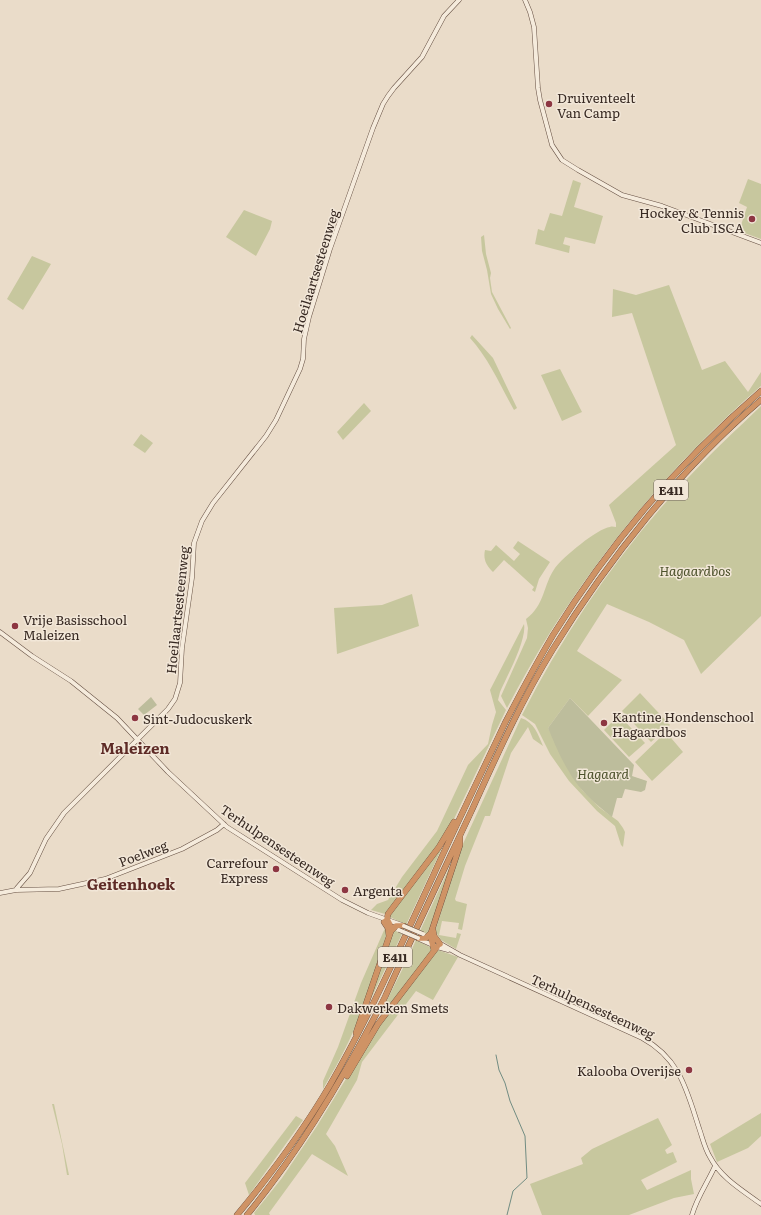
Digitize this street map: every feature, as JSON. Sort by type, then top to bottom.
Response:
[{"type":"highway","name":"E411","points":[[237,1215],[282,1157],[314,1111],[356,1038],[505,723],[527,680],[553,636],[589,581],[634,522],[677,472],[761,391]]},
{"type":"highway","name":"E411","points":[[247,1215],[304,1138],[336,1088],[363,1041],[492,766],[533,684],[553,650],[592,589],[616,557],[705,453],[761,400]]},
{"type":"highway","points":[[385,918],[439,847],[457,816],[464,809]]},
{"type":"highway","points":[[427,938],[433,927],[460,846],[460,835]]},
{"type":"highway","points":[[385,918],[394,926],[404,926]]},
{"type":"highway","points":[[385,918],[389,937]]},
{"type":"highway","points":[[356,1038],[356,1030],[394,926]]},
{"type":"highway","points":[[336,1088],[344,1082],[384,1014],[436,947],[433,927]]},
{"type":"highway","points":[[418,938],[427,938],[436,947]]},
{"type":"highway","points":[[361,1052],[363,1041]]},
{"type":"street","name":"Hoeilaartsesteenweg","points":[[16,890],[30,873],[46,839],[64,813],[168,709],[177,694],[180,683],[182,648],[189,602],[195,538],[202,521],[213,503],[266,436],[276,420],[300,369],[303,359],[304,339],[309,317],[349,194],[373,128],[388,96],[422,57],[444,16],[459,0]]},
{"type":"street","points":[[525,0],[534,27],[540,100],[552,145],[562,160],[622,195],[662,206],[761,243]]},
{"type":"street","name":"Terhulpensesteenweg","points":[[0,632],[32,656],[71,681],[117,718],[168,772],[224,824],[345,902],[385,918]]},
{"type":"street","name":"Poelweg","points":[[0,893],[16,890],[59,889],[105,879],[182,849],[217,830],[224,824]]},
{"type":"street","points":[[394,926],[418,938]]},
{"type":"street","points":[[404,926],[427,938]]},
{"type":"street","name":"Terhulpensesteenweg","points":[[436,947],[452,951],[642,1038],[659,1049],[674,1064],[683,1080],[704,1144],[716,1166],[730,1181],[761,1204]]},
{"type":"street","points":[[692,1215],[699,1197],[716,1166]]},
{"type":"street","points":[[708,1182],[714,1175],[720,1172]]},
{"type":"green space","name":"Hockey & Tennis Club ISCA","points":[[748,179],[761,184],[761,239],[739,231],[747,207],[739,203]]},
{"type":"green space","points":[[573,180],[581,183],[574,207],[603,216],[595,244],[565,237],[563,244],[570,246],[569,253],[535,244],[538,229],[544,231],[550,213],[562,216]]},
{"type":"green space","points":[[244,210],[272,221],[270,229],[256,256],[226,237]]},
{"type":"green space","points":[[484,235],[486,254],[491,273],[490,278],[492,292],[511,328],[510,329],[491,294],[482,251],[481,237]]},
{"type":"green space","points":[[32,256],[51,264],[23,310],[7,299]]},
{"type":"green space","points":[[669,285],[702,370],[725,361],[748,392],[761,372],[761,386],[702,441],[621,532],[573,597],[534,659],[507,708],[501,696],[527,638],[528,628],[526,619],[537,608],[551,574],[559,563],[572,551],[597,532],[616,527],[616,523],[609,505],[676,445],[632,313],[612,317],[613,289],[636,295]]},
{"type":"green space","points":[[472,335],[493,358],[517,408],[514,410],[489,363],[470,338]]},
{"type":"green space","points":[[560,369],[582,412],[562,421],[541,375]]},
{"type":"green space","points":[[364,403],[371,411],[343,440],[337,432]]},
{"type":"green space","name":"Hagaardbos","points":[[761,406],[761,616],[701,674],[684,640],[649,622],[607,604],[577,651],[622,680],[588,716],[570,698],[548,728],[582,790],[600,808],[618,821],[623,828],[625,832],[623,847],[615,826],[597,811],[569,781],[550,754],[535,724],[522,715],[576,621],[617,562],[687,479]]},
{"type":"green space","points":[[141,434],[153,443],[145,453],[133,445]]},
{"type":"green space","points":[[518,541],[550,562],[539,579],[535,592],[532,590],[534,587],[504,560],[493,572],[484,556],[485,550],[491,551],[496,545],[514,561],[520,554],[513,548]]},
{"type":"green space","points":[[412,594],[419,626],[337,654],[334,608],[382,605]]},
{"type":"green space","points":[[524,624],[520,648],[500,692],[498,700],[506,710],[446,834],[388,912],[385,914],[371,910],[377,904],[388,900],[402,877],[437,831],[468,765],[488,744],[496,712],[490,690]]},
{"type":"green space","points":[[640,693],[670,725],[651,742],[622,711]]},
{"type":"green space","points":[[151,697],[157,705],[144,715],[138,709]]},
{"type":"green space","name":"Hagaard","points":[[570,698],[634,765],[632,776],[647,781],[645,790],[641,792],[625,789],[622,798],[617,798],[612,817],[593,801],[577,784],[562,760],[548,728]]},
{"type":"green space","points":[[619,715],[645,743],[629,757],[604,730]]},
{"type":"green space","points":[[521,718],[532,725],[543,746],[533,739],[528,727],[511,753],[490,816],[485,816],[465,866],[455,899],[456,901],[467,904],[462,930],[458,929],[459,923],[442,921],[439,935],[456,938],[457,933],[461,934],[456,949],[441,940],[435,931],[462,846]]},
{"type":"green space","points":[[666,732],[683,752],[652,781],[635,762]]},
{"type":"green space","points":[[440,847],[442,848],[406,925],[390,917],[391,913]]},
{"type":"green space","points":[[451,864],[452,865],[429,935],[420,931]]},
{"type":"green space","points":[[385,928],[387,933],[357,1023],[342,1056],[323,1089],[323,1081],[338,1047],[361,983]]},
{"type":"green space","points":[[394,930],[402,934],[366,1009]]},
{"type":"green space","points":[[416,940],[432,948],[432,950],[383,1013],[381,1012]]},
{"type":"green space","points":[[438,950],[458,957],[433,1000],[416,991],[362,1062],[357,1080],[326,1134],[335,1146],[348,1176],[312,1154],[269,1213],[270,1215],[255,1215],[254,1213],[282,1178],[317,1126],[376,1030]]},
{"type":"green space","points":[[52,1104],[54,1104],[69,1175],[67,1175],[62,1144]]},
{"type":"green space","points":[[761,1113],[761,1136],[748,1148],[717,1162],[710,1144]]},
{"type":"green space","points":[[296,1116],[303,1120],[249,1195],[245,1183]]},
{"type":"green space","points":[[658,1118],[672,1145],[665,1150],[667,1154],[673,1152],[677,1162],[641,1180],[647,1190],[691,1170],[694,1194],[674,1198],[629,1215],[542,1215],[530,1184],[583,1164],[581,1158],[592,1149]]},
{"type":"waterway","points":[[496,1055],[499,1070],[505,1083],[510,1101],[525,1136],[527,1178],[513,1191],[507,1215]]},
{"type":"place","name":"Druiventeelt Van Camp","points":[[549,104]]},
{"type":"place","name":"Hockey & Tennis Club ISCA","points":[[752,219]]},
{"type":"place","name":"Vrije Basisschool Maleizen","points":[[15,626]]},
{"type":"place","name":"Sint-Judocuskerk","points":[[135,718]]},
{"type":"place","name":"Kantine Hondenschool Hagaardbos","points":[[604,723]]},
{"type":"place","name":"Carrefour Express","points":[[276,869]]},
{"type":"place","name":"Argenta","points":[[345,890]]},
{"type":"place","name":"Dakwerken Smets","points":[[329,1007]]},
{"type":"place","name":"Kalooba Overijse","points":[[689,1070]]},
{"type":"district","name":"Maleizen","points":[[135,747]]},
{"type":"district","name":"Geitenhoek","points":[[131,883]]}]
